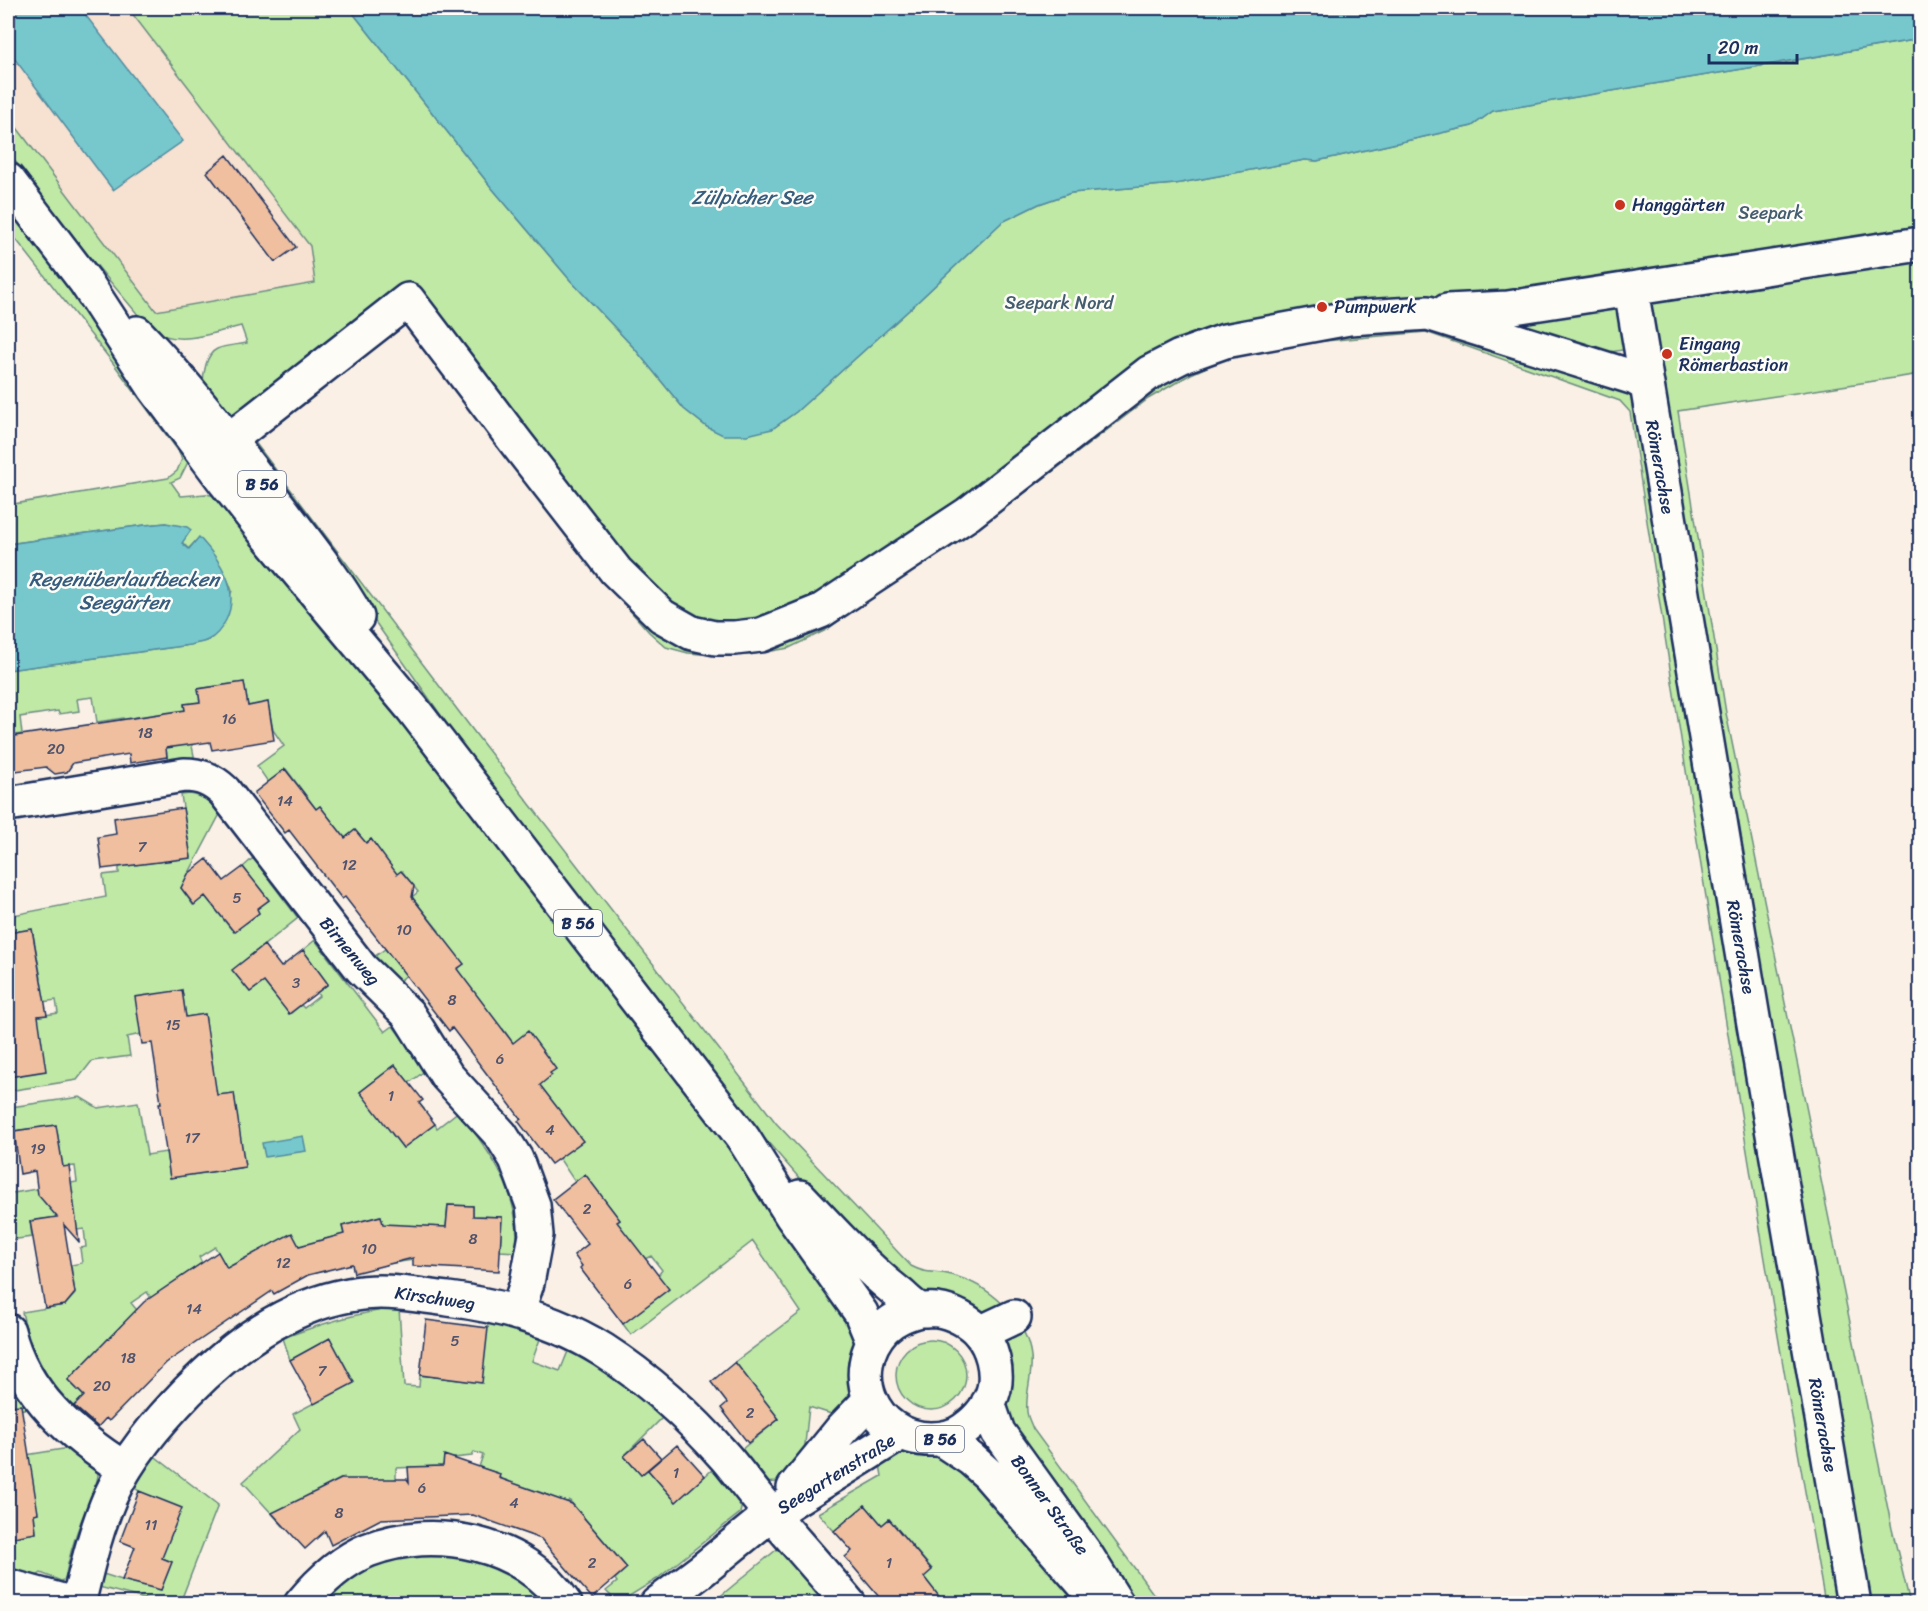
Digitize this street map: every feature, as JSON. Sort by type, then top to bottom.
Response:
[{"type":"main road","name":"B 56","points":[[8,180],[85,281],[154,387],[225,482],[262,530],[412,708],[743,1138],[792,1216],[861,1312],[873,1342]]},
{"type":"main road","points":[[229,440],[408,300],[576,521],[633,589],[662,616],[692,633],[715,638],[761,635],[820,611],[872,579],[968,514],[1149,373],[1180,357],[1225,341],[1338,320],[1508,308],[1920,244]]},
{"type":"main road","name":"B 56","points":[[85,281],[163,361],[229,440],[332,578],[412,708]]},
{"type":"main road","name":"Römerachse","points":[[1631,289],[1854,1604]]},
{"type":"main road","points":[[1428,312],[1635,378],[1647,385]]},
{"type":"main road","name":"Birnenweg","points":[[8,804],[184,775],[207,778],[224,791],[361,968],[408,1014],[456,1087],[501,1135],[516,1159],[533,1205],[536,1234],[533,1258],[517,1313]]},
{"type":"main road","name":"B 56","points":[[743,1138],[876,1275],[920,1310]]},
{"type":"main road","name":"Kirschweg","points":[[78,1604],[98,1527],[111,1495],[140,1446],[170,1409],[225,1355],[277,1320],[299,1310],[349,1294],[393,1291],[474,1303],[517,1313],[559,1327],[629,1368],[725,1457],[849,1604]]},
{"type":"main road","name":"B 56","points":[[920,1310],[936,1310],[953,1314],[968,1322],[980,1333],[993,1360],[995,1374],[994,1389],[977,1420],[961,1432],[941,1439],[921,1439],[901,1433],[883,1419],[870,1400],[864,1381],[866,1361],[873,1342],[885,1327],[901,1316],[920,1310]]},
{"type":"main road","points":[[980,1333],[1014,1317]]},
{"type":"main road","points":[[8,1331],[27,1377],[49,1408],[78,1437],[125,1469]]},
{"type":"main road","name":"Seegartenstraße","points":[[771,1514],[842,1429],[870,1400]]},
{"type":"main road","name":"Bonner Straße","points":[[988,1403],[998,1432],[1085,1553],[1117,1604]]},
{"type":"main road","name":"Seegartenstraße","points":[[657,1604],[693,1578],[771,1514],[901,1433]]},
{"type":"main road","name":"Bonner Straße","points":[[941,1439],[971,1458],[988,1474],[1102,1604]]},
{"type":"main road","points":[[301,1604],[312,1590],[338,1567],[368,1550],[408,1540],[438,1538],[474,1543],[512,1558],[545,1581],[566,1604]]},
{"type":"main road","points":[[8,1586],[73,1604]]},
{"type":"shaded area","points":[[8,8],[128,8],[310,246],[316,283],[156,311],[8,116]]},
{"type":"green space","points":[[128,8],[349,8],[491,187],[570,280],[635,349],[684,409],[707,427],[772,429],[796,412],[1002,222],[1039,204],[1071,193],[1175,184],[1305,160],[1317,161],[1472,126],[1493,111],[1920,39],[1920,374],[1678,411],[1726,713],[1892,1529],[1910,1603],[1825,1603],[1748,1157],[1630,412],[1620,401],[1426,332],[1279,345],[1229,357],[1191,374],[1148,399],[964,539],[879,592],[826,630],[789,648],[749,655],[688,653],[666,647],[649,632],[625,605],[511,450],[404,313],[254,441],[478,737],[776,1123],[911,1266],[965,1279],[991,1294],[1013,1316],[1022,1328],[1031,1356],[1027,1404],[1028,1416],[1033,1429],[1160,1603],[1131,1603],[1039,1473],[1007,1414],[1010,1375],[822,1204],[758,1131],[464,748],[333,562],[203,385],[206,365],[213,352],[224,347],[247,343],[241,326],[183,338],[161,335],[150,329],[82,248],[8,152],[8,116],[156,311],[315,283],[310,246]],"holes":[[[1422,306],[1510,328],[1593,355],[1651,345],[1625,386]]]},
{"type":"green space","points":[[8,206],[84,305],[192,454],[180,478],[171,482],[181,496],[206,494],[220,497],[374,683],[810,1251],[858,1341],[847,1400],[838,1416],[809,1407],[804,1453],[796,1464],[776,1482],[763,1483],[737,1453],[779,1419],[735,1362],[801,1312],[753,1241],[631,1335],[623,1324],[662,1270],[651,1256],[645,1259],[596,1239],[620,1220],[585,1175],[575,1182],[559,1158],[582,1141],[536,1107],[513,1043],[503,1029],[454,1027],[483,1004],[457,970],[463,964],[416,967],[396,984],[374,957],[385,949],[397,964],[439,931],[412,897],[418,892],[402,871],[370,895],[374,854],[379,850],[371,839],[366,843],[355,830],[345,838],[320,806],[316,809],[286,769],[268,782],[257,766],[284,746],[273,730],[268,703],[248,706],[244,682],[198,689],[200,702],[184,705],[196,766],[169,770],[161,715],[135,717],[124,721],[123,718],[97,722],[93,697],[77,699],[79,711],[59,714],[58,711],[20,717],[22,734],[8,736],[8,670],[190,645],[208,640],[232,591],[226,576],[210,550],[199,538],[188,549],[166,523],[8,544],[8,505],[168,478],[177,471],[182,459],[113,363],[8,229]]},
{"type":"green space","points":[[181,795],[200,796],[220,814],[181,888],[193,905],[205,896],[231,929],[243,919],[246,923],[259,913],[257,909],[269,900],[243,867],[253,858],[298,918],[233,970],[250,992],[264,982],[290,1014],[301,1005],[304,1008],[319,996],[317,993],[328,984],[303,950],[315,940],[385,1032],[393,1026],[426,1070],[409,1083],[395,1065],[360,1092],[419,1103],[424,1109],[392,1134],[403,1148],[435,1124],[437,1128],[459,1111],[493,1160],[509,1192],[517,1230],[517,1252],[500,1251],[502,1217],[473,1216],[473,1206],[448,1205],[446,1227],[412,1226],[413,1260],[393,1263],[380,1216],[342,1226],[344,1234],[318,1241],[326,1271],[313,1273],[292,1234],[227,1268],[215,1247],[199,1257],[202,1263],[151,1298],[147,1292],[131,1303],[146,1321],[122,1325],[68,1380],[84,1396],[72,1407],[55,1387],[40,1363],[22,1312],[65,1305],[75,1294],[71,1265],[82,1263],[80,1248],[86,1247],[84,1229],[77,1230],[75,1215],[30,1221],[32,1237],[10,1240],[8,1194],[77,1182],[75,1166],[63,1167],[56,1125],[14,1131],[11,1107],[80,1097],[98,1108],[138,1102],[147,1155],[166,1152],[170,1178],[245,1167],[241,1141],[215,1126],[238,1123],[234,1093],[200,1098],[213,1068],[205,1014],[186,1017],[182,990],[141,1034],[127,1037],[130,1056],[92,1061],[77,1080],[8,1091],[8,1076],[38,1016],[58,1013],[56,1000],[21,1005],[41,978],[32,929],[8,933],[8,916],[106,897],[103,875],[119,873],[119,867],[191,857]]},
{"type":"green space","points":[[399,1308],[404,1386],[419,1387],[420,1375],[481,1383],[489,1315],[543,1331],[532,1361],[560,1371],[571,1344],[667,1413],[624,1456],[641,1475],[648,1470],[676,1502],[714,1468],[743,1500],[740,1513],[657,1579],[618,1603],[606,1591],[617,1582],[615,1579],[627,1568],[569,1500],[546,1533],[540,1517],[548,1495],[499,1478],[500,1474],[479,1467],[483,1455],[474,1452],[472,1456],[444,1459],[443,1466],[396,1468],[396,1479],[354,1496],[344,1477],[307,1496],[310,1501],[283,1526],[243,1482],[300,1429],[293,1414],[354,1382],[330,1338],[290,1360],[283,1338],[340,1319]]},
{"type":"green space","points":[[931,1340],[944,1343],[956,1350],[963,1362],[966,1375],[963,1388],[956,1400],[944,1407],[931,1410],[918,1407],[906,1400],[899,1388],[896,1375],[899,1362],[906,1350],[918,1343]]},
{"type":"green space","points":[[8,1359],[35,1407],[13,1411],[12,1398],[8,1398]]},
{"type":"green space","points":[[75,1447],[98,1467],[98,1473],[73,1544],[65,1579],[61,1581],[41,1573],[27,1583],[8,1578],[8,1538],[36,1533],[34,1514],[38,1513],[27,1475],[8,1477],[8,1458]]},
{"type":"green space","points":[[148,1451],[218,1505],[180,1603],[160,1603],[95,1586],[94,1571],[161,1589],[172,1562],[162,1558],[139,1491],[127,1483]]},
{"type":"green space","points":[[912,1452],[953,1459],[1084,1603],[945,1604],[939,1597],[932,1603],[893,1603],[932,1569],[889,1519],[882,1525],[865,1505],[834,1531],[818,1513],[882,1476],[879,1459],[897,1453]]},
{"type":"green space","points":[[782,1545],[829,1601],[814,1603],[808,1597],[801,1603],[711,1604]]},
{"type":"green space","points":[[476,1553],[555,1604],[312,1604],[382,1556]]},
{"type":"water","points":[[8,8],[80,8],[183,141],[113,190],[8,50]]},
{"type":"water","name":"Zülpicher See","points":[[349,8],[1920,8],[1920,39],[1493,111],[1472,126],[1317,161],[1305,160],[1175,184],[1071,193],[1039,204],[1002,222],[796,412],[772,429],[747,435],[723,435],[707,427],[684,409],[635,349],[570,280],[491,187]]},
{"type":"water","name":"Regenüberlaufbecken Seegärten","points":[[166,523],[187,527],[191,530],[182,543],[189,549],[199,537],[221,565],[230,586],[231,597],[230,608],[217,634],[206,641],[190,645],[8,670],[8,544]]},
{"type":"water","points":[[303,1136],[306,1151],[265,1157],[262,1143]]},
{"type":"building","points":[[227,155],[296,247],[275,262],[207,172]]},
{"type":"building","points":[[244,682],[248,706],[268,702],[274,740],[212,750],[210,742],[166,748],[167,757],[130,763],[129,754],[73,763],[67,772],[55,774],[46,767],[8,772],[8,737],[185,710],[184,704],[200,702],[198,689]]},
{"type":"building","points":[[285,769],[316,809],[320,806],[345,838],[355,830],[366,843],[371,839],[397,874],[401,871],[414,886],[412,897],[464,964],[457,969],[513,1043],[528,1031],[556,1069],[540,1085],[583,1141],[551,1164],[518,1121],[521,1119],[452,1028],[449,1031],[345,897],[342,899],[289,830],[285,833],[254,793]]},
{"type":"building","points":[[183,808],[191,858],[102,869],[98,837],[116,834],[114,818]]},
{"type":"building","points":[[207,859],[224,881],[243,867],[269,900],[257,909],[259,913],[234,932],[205,896],[194,905],[181,888],[188,874]]},
{"type":"building","points":[[32,929],[47,1015],[38,1016],[46,1071],[8,1077],[8,933]]},
{"type":"building","points":[[264,945],[281,967],[303,950],[328,984],[289,1014],[264,982],[250,992],[232,970]]},
{"type":"building","points":[[182,990],[186,1017],[205,1014],[217,1095],[234,1093],[245,1167],[170,1178],[152,1043],[142,1044],[135,997]]},
{"type":"building","points":[[395,1065],[423,1100],[419,1103],[435,1124],[403,1148],[360,1092]]},
{"type":"building","points":[[56,1125],[63,1167],[69,1166],[79,1242],[64,1225],[75,1293],[65,1305],[45,1308],[30,1221],[57,1217],[38,1195],[35,1171],[20,1174],[14,1131]]},
{"type":"building","points":[[585,1174],[620,1220],[617,1222],[669,1289],[623,1324],[580,1268],[582,1266],[574,1255],[588,1244],[553,1199]]},
{"type":"building","points":[[448,1205],[473,1206],[473,1216],[502,1217],[499,1271],[413,1266],[413,1258],[354,1273],[352,1264],[308,1275],[274,1294],[272,1291],[166,1363],[109,1421],[106,1418],[98,1427],[74,1406],[84,1396],[68,1380],[144,1302],[218,1252],[227,1268],[292,1233],[299,1246],[344,1234],[342,1226],[381,1216],[383,1224],[446,1227]]},
{"type":"building","points":[[426,1320],[488,1328],[482,1383],[420,1375]]},
{"type":"building","points":[[330,1338],[354,1383],[314,1404],[290,1360]]},
{"type":"building","points":[[735,1362],[779,1419],[748,1443],[721,1408],[727,1403],[711,1382]]},
{"type":"building","points":[[21,1405],[38,1513],[34,1514],[36,1533],[8,1538],[8,1406]]},
{"type":"building","points":[[644,1439],[661,1458],[641,1475],[624,1456]]},
{"type":"building","points":[[677,1445],[705,1476],[676,1502],[648,1470]]},
{"type":"building","points":[[444,1455],[500,1474],[499,1478],[572,1504],[627,1568],[592,1598],[541,1539],[473,1515],[381,1519],[331,1545],[325,1531],[305,1549],[272,1513],[341,1479],[407,1479],[409,1482],[408,1467],[443,1466]]},
{"type":"building","points":[[139,1491],[182,1508],[162,1558],[172,1562],[161,1590],[122,1580],[135,1547],[120,1541]]},
{"type":"building","points":[[865,1505],[882,1525],[889,1519],[932,1570],[924,1577],[945,1604],[885,1604],[845,1557],[852,1551],[834,1531]]},
{"type":"place","name":"Hanggärten","points":[[1620,205]]},
{"type":"place","name":"Pumpwerk","points":[[1322,307]]},
{"type":"place","name":"Eingang Römerbastion","points":[[1667,354]]},
{"type":"park label","name":"Seepark","points":[[1771,213]]},
{"type":"park label","name":"Seepark Nord","points":[[1059,303]]}]
